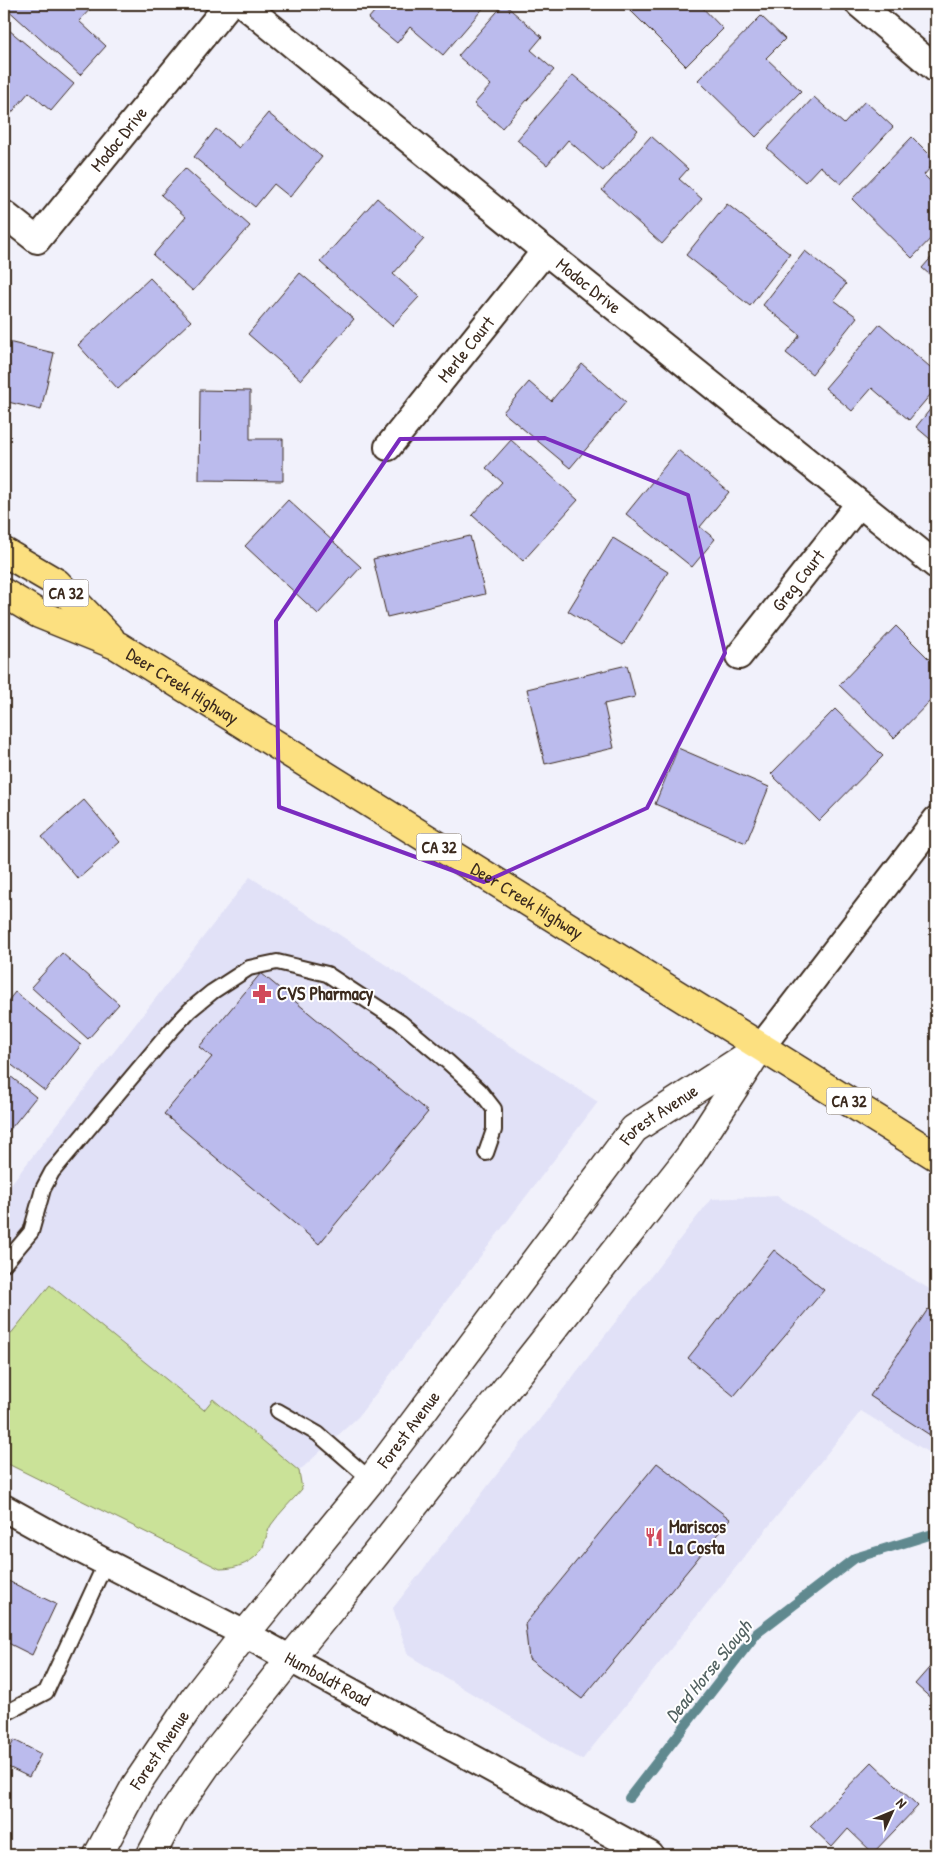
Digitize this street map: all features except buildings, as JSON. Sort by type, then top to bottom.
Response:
[{"type":"main road","name":"Deer Creek Highway","points":[[4,552],[57,583],[118,646]]},
{"type":"main road","name":"Deer Creek Highway","points":[[4,593],[39,614],[118,646],[936,1156]]},
{"type":"street","name":"Modoc Drive","points":[[4,214],[37,240],[229,4]]},
{"type":"street","name":"Modoc Drive","points":[[244,4],[545,251],[936,565]]},
{"type":"street","points":[[859,4],[936,69]]},
{"type":"street","name":"Merle Court","points":[[388,447],[545,251]]},
{"type":"street","name":"Greg Court","points":[[739,656],[859,504]]},
{"type":"street","name":"Forest Avenue","points":[[151,1855],[174,1812],[210,1760],[375,1555],[690,1156],[761,1047],[936,820]]},
{"type":"street","name":"Forest Avenue","points":[[98,1855],[136,1785],[194,1699],[371,1480],[634,1129],[761,1047]]},
{"type":"street","name":"Humboldt Road","points":[[4,1508],[245,1634],[650,1855]]},
{"type":"lane","points":[[4,1264],[31,1232],[44,1189],[52,1172],[172,1029],[190,1010],[212,992],[250,968],[276,962],[328,974],[400,1022],[474,1085],[494,1109],[494,1130],[486,1153]]},
{"type":"lane","points":[[278,1411],[318,1434],[371,1480]]},
{"type":"lane","points":[[4,1714],[46,1692],[106,1562]]},
{"type":"highlighted area","points":[[545,438],[688,495],[725,653],[647,808],[484,882],[279,807],[276,621],[400,439]]},
{"type":"shaded area","points":[[250,877],[598,1102],[358,1417],[299,1471],[214,1399],[204,1410],[4,1341],[4,1193]]},
{"type":"shaded area","points":[[777,1196],[936,1293],[936,1457],[861,1411],[582,1760],[408,1655],[393,1608],[711,1199]]},
{"type":"green space","points":[[50,1285],[204,1410],[213,1399],[299,1471],[302,1489],[271,1525],[263,1547],[250,1561],[233,1568],[220,1569],[4,1462],[4,1341]]},
{"type":"waterway","name":"Dead Horse Slough","points":[[629,1798],[757,1633],[855,1558],[936,1533]]},
{"type":"place","name":"CVS Pharmacy","points":[[262,994]]},
{"type":"place","name":"Mariscos La Costa","points":[[654,1537]]}]
